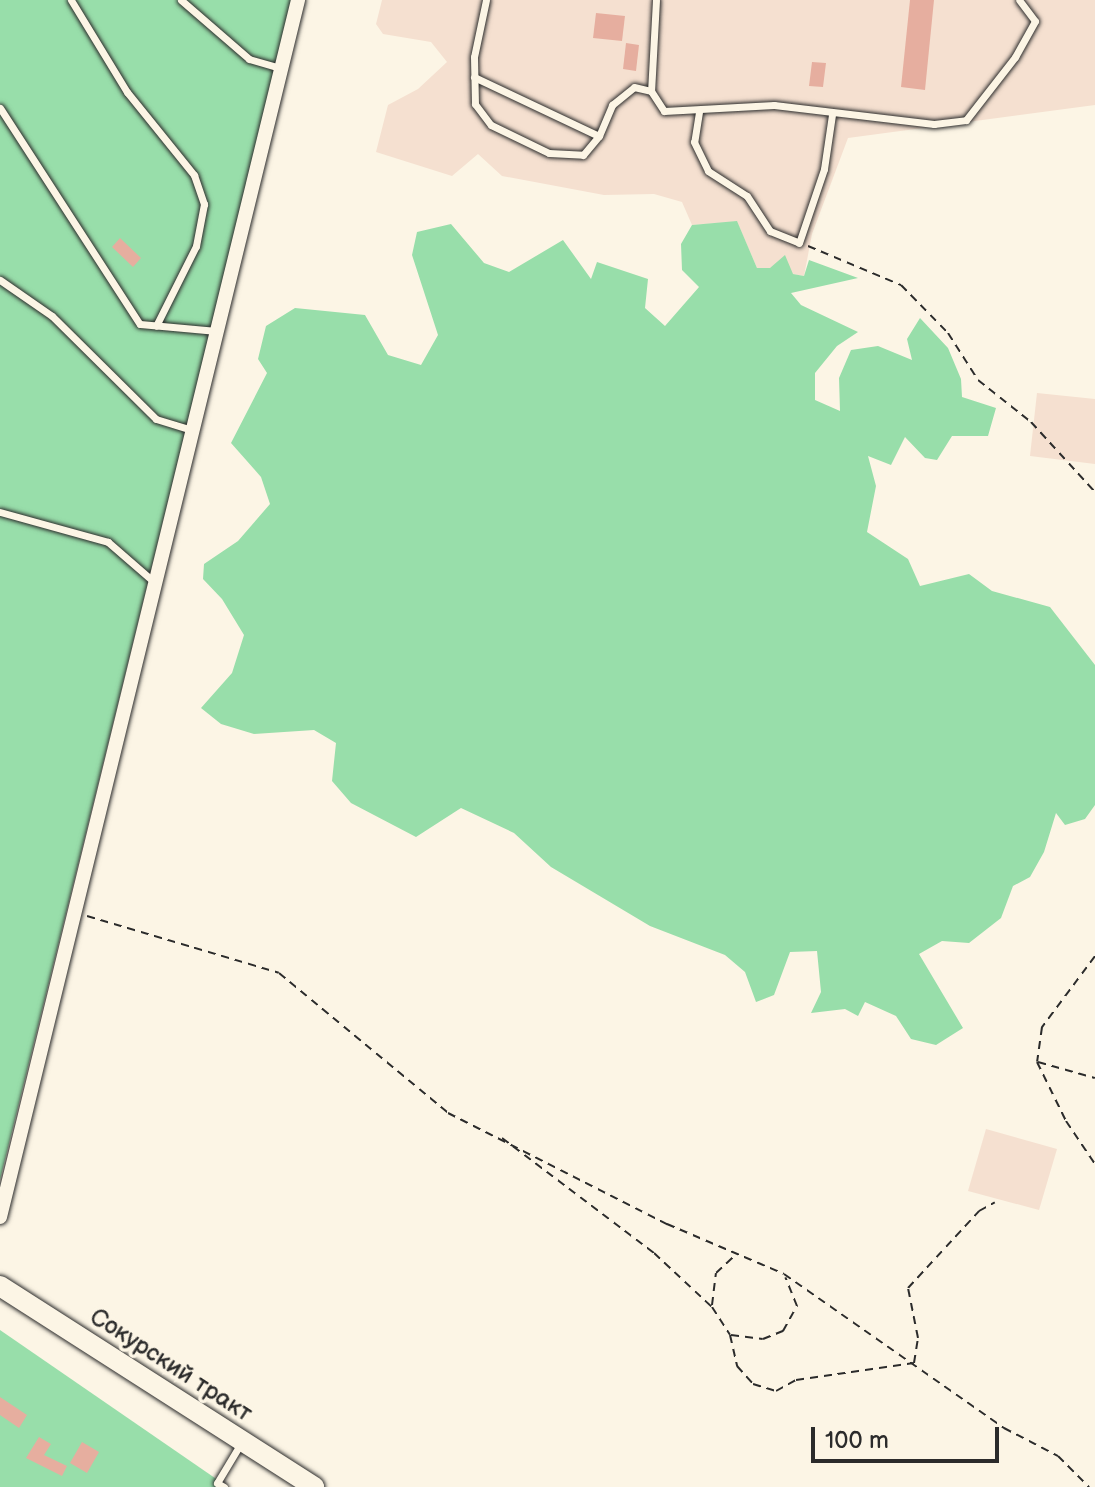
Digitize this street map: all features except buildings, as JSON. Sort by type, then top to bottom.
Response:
[{"type":"street","points":[[0,1217],[153,581],[298,0]]},
{"type":"street","name":"Сокурский тракт","points":[[0,1286],[309,1486]]},
{"type":"lane","points":[[71,0],[127,92],[194,175],[204,204],[196,246],[156,326]]},
{"type":"lane","points":[[181,0],[249,59],[281,68]]},
{"type":"lane","points":[[486,0],[474,77],[475,104],[491,125],[549,153],[583,155],[599,136],[612,105],[634,87],[651,91]]},
{"type":"lane","points":[[656,0],[651,91],[664,111],[699,112],[774,105],[832,115],[934,124],[966,120],[1015,57],[1035,21],[1019,0]]},
{"type":"lane","points":[[474,77],[599,136]]},
{"type":"lane","points":[[0,108],[126,309],[140,324],[217,331]]},
{"type":"lane","points":[[699,112],[694,142],[708,171],[747,196],[770,231],[799,243],[824,169],[832,115]]},
{"type":"lane","points":[[0,280],[52,316],[156,419],[192,430]]},
{"type":"lane","points":[[0,512],[108,542],[153,581]]},
{"type":"lane","points":[[224,1487],[217,1483],[242,1441]]},
{"type":"path","points":[[799,243],[901,285],[948,333],[978,380],[1031,422],[1095,492]]},
{"type":"path","points":[[75,913],[279,973],[448,1113],[498,1135],[735,1255],[784,1274],[1004,1428],[1058,1456],[1089,1487]]},
{"type":"path","points":[[1095,956],[1042,1027],[1037,1062],[1066,1121],[1095,1164]]},
{"type":"path","points":[[1037,1062],[1095,1078]]},
{"type":"path","points":[[498,1135],[654,1253],[712,1307],[730,1335],[745,1375],[753,1384],[776,1391],[796,1380],[914,1363]]},
{"type":"path","points":[[914,1363],[918,1338],[908,1288],[979,1211],[995,1202]]},
{"type":"path","points":[[712,1307],[711,1285],[735,1255]]},
{"type":"path","points":[[730,1335],[763,1339],[783,1331],[797,1306],[784,1274]]},
{"type":"shaded area","points":[[382,0],[1095,0],[1095,105],[848,138],[812,234],[804,276],[757,268],[737,222],[692,225],[682,202],[654,194],[604,195],[502,176],[478,154],[452,176],[376,152],[388,105],[418,89],[447,62],[431,42],[383,34],[376,24]]},
{"type":"shaded area","points":[[1037,393],[1095,399],[1095,464],[1030,456]]},
{"type":"shaded area","points":[[986,1129],[1057,1149],[1039,1210],[968,1191]]},
{"type":"green space","points":[[0,0],[292,0],[0,1180]]},
{"type":"green space","points":[[737,221],[757,268],[770,268],[785,255],[793,274],[804,276],[809,260],[858,278],[791,293],[801,305],[858,332],[837,346],[815,373],[815,400],[840,411],[839,378],[851,350],[878,346],[912,360],[907,339],[920,318],[948,348],[961,379],[962,397],[996,408],[988,436],[952,436],[937,460],[925,458],[905,437],[891,465],[868,456],[876,486],[867,532],[908,559],[920,586],[969,574],[992,591],[1050,607],[1095,665],[1095,805],[1085,819],[1065,825],[1056,813],[1044,852],[1030,877],[1013,886],[1001,918],[969,943],[942,941],[919,954],[963,1028],[936,1045],[911,1039],[896,1016],[865,1002],[858,1016],[845,1009],[811,1013],[821,992],[817,951],[790,952],[774,995],[756,1002],[745,972],[725,955],[650,926],[551,867],[514,833],[461,808],[416,837],[351,803],[332,781],[336,743],[314,730],[254,734],[221,724],[201,708],[232,673],[244,635],[222,599],[203,579],[204,564],[238,541],[270,504],[261,477],[231,443],[267,373],[258,359],[266,326],[295,308],[365,315],[388,355],[421,365],[438,335],[412,255],[417,232],[451,224],[484,263],[509,272],[563,240],[591,279],[597,262],[648,279],[645,308],[665,326],[699,287],[682,270],[681,244],[692,225]]},
{"type":"green space","points":[[0,1330],[228,1487],[0,1487]]}]
